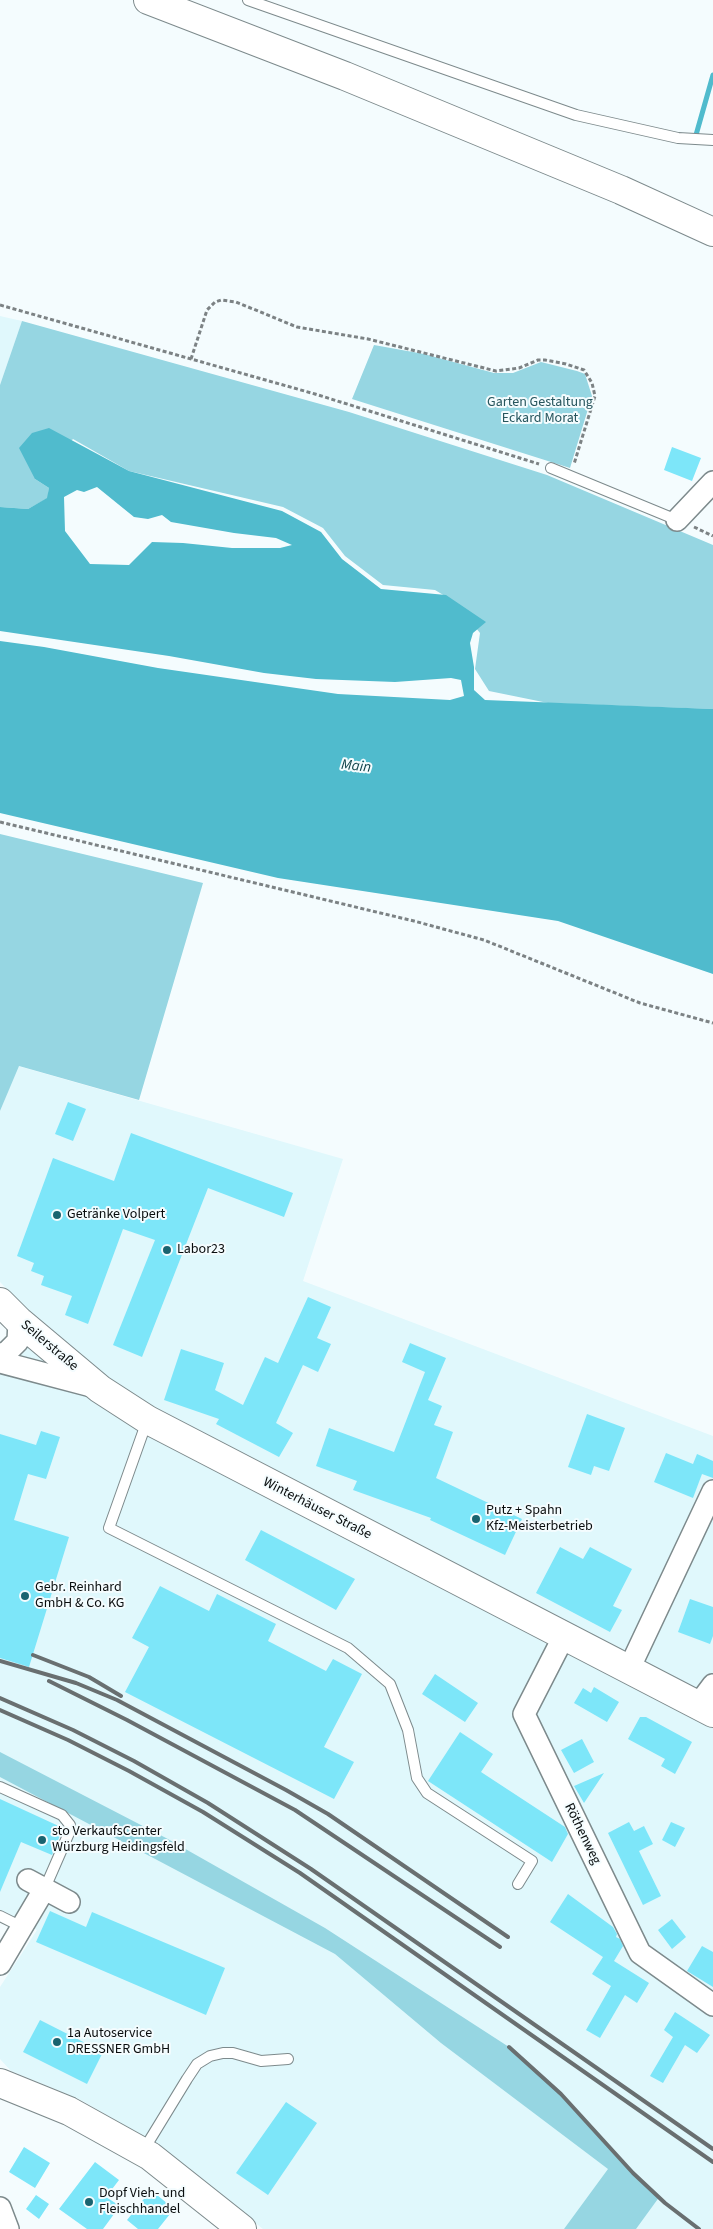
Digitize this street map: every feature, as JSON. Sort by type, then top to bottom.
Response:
[{"type":"main road","points":[[148,0],[355,79],[621,190],[713,232]]},
{"type":"main road","name":"Seilerstraße","points":[[0,1302],[19,1321],[100,1389]]},
{"type":"main road","name":"Winterhäuser Straße","points":[[100,1389],[148,1420],[564,1636],[629,1669],[708,1701]]},
{"type":"main road","points":[[0,2083],[69,2111],[142,2152],[200,2194],[242,2229]]},
{"type":"street","points":[[677,520],[713,482]]},
{"type":"street","points":[[0,1354],[6,1353],[18,1341],[19,1321]]},
{"type":"street","name":"Winterhäuser Straße","points":[[0,1362],[100,1389]]},
{"type":"street","points":[[629,1669],[713,1491]]},
{"type":"street","name":"Röthenweg","points":[[564,1636],[524,1714],[640,1953],[713,2005]]},
{"type":"street","points":[[0,1964],[22,1927],[36,1884],[69,1902]]},
{"type":"street","points":[[0,2208],[8,2229]]},
{"type":"lane","points":[[248,0],[576,115],[678,138],[713,140]]},
{"type":"lane","points":[[551,468],[677,520]]},
{"type":"lane","points":[[148,1420],[109,1528],[348,1648],[390,1684],[408,1730],[417,1778],[427,1793],[532,1862],[518,1884]]},
{"type":"lane","points":[[0,1787],[62,1815],[70,1825],[69,1833],[36,1884]]},
{"type":"lane","points":[[0,1916],[22,1927]]},
{"type":"lane","points":[[142,2152],[197,2064],[210,2056],[233,2053],[261,2061],[288,2059]]},
{"type":"path","points":[[191,359],[208,310],[215,302],[222,300],[236,302],[297,327],[368,339],[496,371],[519,368],[538,360],[566,364],[584,370],[592,383],[595,396],[571,475]]},
{"type":"path","points":[[0,305],[440,432],[551,468]]},
{"type":"path","points":[[0,822],[404,918],[476,938],[640,1003],[713,1023]]},
{"type":"shaded area","points":[[0,316],[22,321],[0,385]]},
{"type":"shaded area","points":[[18,1066],[343,1159],[303,1281],[713,1436],[713,2229],[263,2229],[155,2143],[79,2099],[11,2071],[0,2059],[0,1987],[37,1930],[0,1911],[0,1365],[26,1309],[0,1282],[0,1111]]},
{"type":"green space","points":[[22,321],[349,412],[547,475],[713,545],[713,709],[548,703],[489,691],[475,669],[480,633],[455,602],[435,590],[383,585],[345,556],[323,528],[283,507],[129,471],[73,439],[35,479],[49,488],[48,498],[28,509],[0,507],[0,385]]},
{"type":"green space","name":"Garten Gestaltung Eckard Morat","points":[[374,345],[424,354],[494,373],[513,373],[541,362],[585,374],[592,396],[570,468],[352,399]]},
{"type":"green space","points":[[0,834],[203,883],[139,1100],[19,1066],[0,1111]]},
{"type":"green space","points":[[0,1752],[166,1838],[325,1928],[509,2047],[561,2094],[633,2173],[660,2196],[636,2229],[564,2229],[608,2169],[441,2043],[335,1954],[0,1777]]},
{"type":"water","name":"Main","points":[[49,428],[129,471],[282,511],[321,532],[342,559],[381,589],[446,595],[486,622],[473,633],[470,643],[474,667],[474,690],[485,700],[713,709],[713,974],[558,921],[278,878],[0,813],[0,641],[158,668],[338,694],[450,700],[464,696],[461,680],[451,678],[395,682],[316,679],[264,673],[169,656],[0,631],[0,507],[28,509],[47,498],[49,488],[35,479],[19,448],[32,433]],"holes":[[[97,487],[134,517],[148,519],[162,515],[171,522],[276,538],[292,545],[280,548],[232,548],[152,542],[129,565],[90,564],[65,531],[64,497],[77,490],[84,492]]]},
{"type":"building","points":[[672,447],[701,458],[692,481],[664,470]]},
{"type":"building","points":[[68,1102],[86,1109],[73,1141],[55,1134]]},
{"type":"building","points":[[131,1133],[293,1193],[284,1217],[208,1188],[142,1357],[113,1345],[155,1240],[123,1229],[88,1324],[65,1315],[72,1296],[41,1285],[44,1276],[31,1271],[34,1263],[17,1256],[53,1158],[114,1181]]},
{"type":"building","points":[[308,1297],[331,1307],[317,1338],[331,1344],[318,1372],[303,1365],[276,1423],[293,1433],[279,1457],[216,1424],[219,1419],[164,1400],[181,1349],[224,1363],[215,1390],[243,1405],[265,1357],[278,1363]]},
{"type":"building","points":[[410,1343],[446,1358],[428,1400],[442,1406],[434,1425],[453,1432],[436,1478],[522,1519],[505,1555],[430,1520],[431,1518],[353,1490],[357,1481],[316,1466],[329,1428],[394,1452],[425,1372],[402,1362]]},
{"type":"building","points":[[587,1414],[625,1428],[609,1471],[594,1466],[591,1475],[568,1467]]},
{"type":"building","name":"Gebr. Reinhard GmbH & Co. KG","points":[[41,1431],[60,1437],[46,1479],[28,1474],[14,1520],[69,1537],[29,1667],[0,1658],[0,1434],[36,1445]]},
{"type":"building","points":[[666,1453],[693,1464],[697,1454],[713,1461],[713,1478],[702,1474],[693,1498],[654,1482]]},
{"type":"building","points":[[261,1530],[355,1579],[336,1610],[245,1560]]},
{"type":"building","points":[[560,1547],[583,1559],[590,1547],[632,1569],[613,1606],[622,1610],[610,1632],[536,1593]]},
{"type":"building","points":[[160,1586],[209,1611],[217,1594],[276,1624],[268,1641],[326,1671],[333,1659],[362,1674],[324,1747],[354,1762],[334,1799],[125,1692],[149,1647],[132,1638]]},
{"type":"building","points":[[690,1599],[713,1607],[713,1636],[710,1644],[678,1632]]},
{"type":"building","points":[[435,1674],[478,1703],[465,1722],[422,1694]]},
{"type":"building","points":[[594,1687],[619,1702],[607,1722],[574,1703],[583,1688],[591,1693]]},
{"type":"building","points":[[640,1717],[646,1717],[692,1742],[675,1774],[661,1766],[665,1759],[628,1739]]},
{"type":"building","points":[[460,1732],[493,1754],[481,1772],[565,1827],[568,1834],[552,1862],[428,1781]]},
{"type":"building","points":[[582,1739],[594,1762],[574,1773],[561,1750]]},
{"type":"building","points":[[604,1773],[584,1803],[574,1786]]},
{"type":"building","points":[[0,1799],[63,1828],[52,1855],[21,1842],[0,1892]]},
{"type":"building","points":[[629,1822],[634,1831],[644,1826],[653,1844],[639,1851],[661,1896],[643,1905],[608,1833]]},
{"type":"building","points":[[671,1822],[685,1828],[675,1847],[662,1840]]},
{"type":"building","points":[[568,1894],[613,1927],[617,1934],[616,1937],[620,1939],[623,1946],[614,1961],[649,1983],[637,2003],[625,1995],[600,2038],[586,2030],[611,1986],[592,1974],[603,1957],[550,1922]]},
{"type":"building","points":[[50,1911],[86,1927],[92,1912],[225,1968],[206,2015],[36,1942]]},
{"type":"building","points":[[672,1919],[686,1937],[672,1949],[658,1930]]},
{"type":"building","points":[[702,1946],[713,1952],[713,1987],[687,1971]]},
{"type":"building","points":[[675,2012],[710,2035],[697,2053],[685,2045],[663,2083],[650,2076],[673,2037],[664,2030]]},
{"type":"building","points":[[40,2020],[103,2052],[87,2084],[23,2052]]},
{"type":"building","points":[[286,2102],[317,2123],[268,2195],[236,2173]]},
{"type":"building","points":[[24,2147],[50,2163],[35,2188],[9,2172]]},
{"type":"building","name":"Dopf Vieh- und Fleischhandel","points":[[95,2162],[119,2180],[106,2197],[120,2206],[103,2229],[87,2229],[59,2209]]},
{"type":"building","points":[[151,2190],[174,2209],[158,2229],[138,2229],[127,2220]]},
{"type":"building","points":[[36,2195],[49,2204],[39,2219],[26,2209]]},
{"type":"waterway","points":[[696,135],[713,75]]},
{"type":"railway","points":[[33,1655],[89,1677],[121,1696]]},
{"type":"railway","points":[[0,1661],[76,1683],[117,1700],[286,1790],[328,1814],[508,1937]]},
{"type":"railway","points":[[49,1681],[127,1720],[295,1810],[500,1947]]},
{"type":"railway","points":[[0,1698],[73,1730],[134,1761],[208,1803],[311,1869],[713,2149]]},
{"type":"railway","points":[[0,1710],[68,1740],[129,1771],[203,1812],[300,1873],[713,2162]]},
{"type":"railway","points":[[509,2047],[561,2094],[633,2173],[665,2203],[699,2229]]},
{"type":"place","name":"Getränke Volpert","points":[[57,1215]]},
{"type":"place","name":"Labor23","points":[[167,1250]]},
{"type":"place","name":"Putz + Spahn Kfz-Meisterbetrieb","points":[[476,1519]]},
{"type":"place","name":"Gebr. Reinhard GmbH & Co. KG","points":[[25,1596]]},
{"type":"place","name":"sto VerkaufsCenter Würzburg Heidingsfeld","points":[[42,1840]]},
{"type":"place","name":"1a Autoservice DRESSNER GmbH","points":[[57,2042]]},
{"type":"place","name":"Dopf Vieh- und Fleischhandel","points":[[89,2202]]}]
